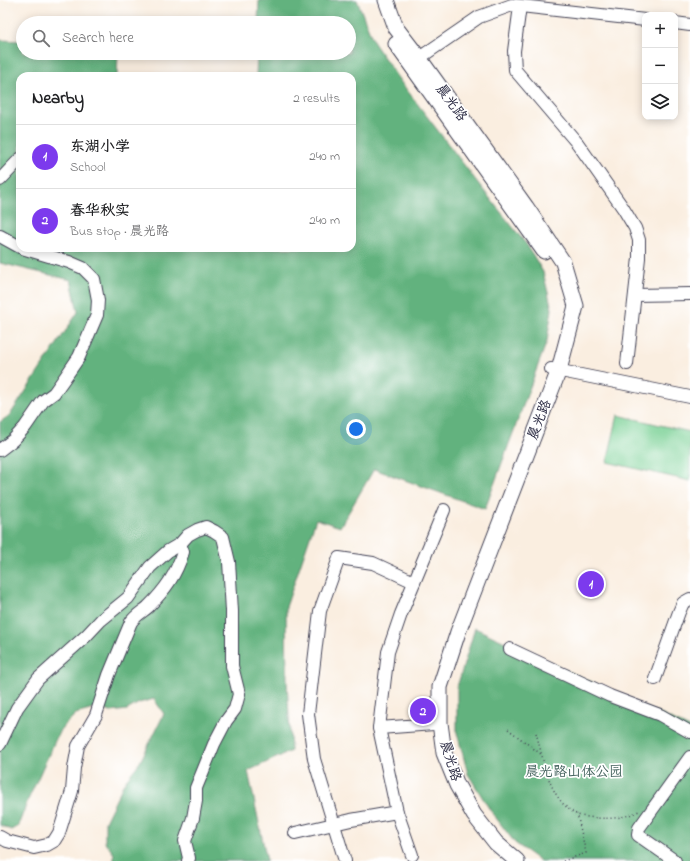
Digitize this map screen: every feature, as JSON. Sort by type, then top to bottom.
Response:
[{"type":"main road","name":"晨光路","points":[[375,0],[387,30],[414,61],[526,207],[563,262],[576,306],[555,370],[458,632],[440,687],[440,723],[444,753],[457,785],[474,815],[496,843],[517,861]]},
{"type":"main road","name":"晨光路","points":[[386,0],[396,28],[414,61]]},
{"type":"main road","name":"晨光路","points":[[508,861],[492,848],[468,818],[451,788],[437,754],[434,724],[434,684],[451,629],[555,370]]},
{"type":"street","points":[[414,61],[478,17],[512,5],[642,20]]},
{"type":"street","points":[[520,6],[514,51],[515,70],[578,144],[623,208],[635,228],[639,240],[639,258],[627,364]]},
{"type":"street","points":[[678,23],[690,25]]},
{"type":"street","points":[[0,180],[16,163]]},
{"type":"street","points":[[0,236],[16,245]]},
{"type":"street","points":[[0,450],[13,440],[25,427],[43,401],[54,393],[79,356],[97,315],[98,300],[94,279],[83,268],[69,262],[35,252]]},
{"type":"street","points":[[635,295],[690,294]]},
{"type":"street","points":[[555,370],[690,397]]},
{"type":"street","points":[[412,855],[397,812],[379,728],[388,652],[401,614],[444,510]]},
{"type":"street","points":[[0,744],[17,708],[38,679],[86,636],[100,620],[128,598],[150,567],[168,551],[180,544],[192,532],[206,527],[214,531],[223,537],[229,562],[231,587],[232,666],[239,694],[235,709],[226,721],[214,744],[196,788],[196,801],[193,818],[185,841],[189,858],[188,861]]},
{"type":"street","points":[[0,837],[34,848],[47,845],[54,841],[59,833],[72,792],[78,746],[96,715],[111,668],[131,622],[163,592],[176,572],[183,552],[180,544]]},
{"type":"street","points":[[345,861],[314,758],[308,714],[320,611],[339,558],[373,563],[414,582]]},
{"type":"street","points":[[655,679],[679,612],[683,603],[690,599]]},
{"type":"street","points":[[510,649],[610,696],[660,715],[690,732]]},
{"type":"street","points":[[379,728],[434,724]]},
{"type":"street","points":[[675,861],[638,835],[638,828],[688,764]]},
{"type":"street","points":[[295,833],[397,812]]},
{"type":"path","points":[[508,729],[542,755]]},
{"type":"path","points":[[536,733],[549,780],[559,799],[577,814],[592,818],[618,818],[629,816],[646,806],[655,805]]},
{"type":"path","points":[[563,861],[586,853],[577,814]]},
{"type":"green space","points":[[259,0],[357,0],[374,43],[400,81],[527,245],[543,272],[552,309],[547,341],[485,509],[374,469],[340,527],[316,519],[286,607],[287,682],[291,751],[248,771],[267,861],[114,861],[114,854],[105,842],[105,822],[125,781],[140,762],[164,714],[154,699],[139,703],[127,710],[111,712],[97,708],[76,714],[60,730],[28,800],[18,826],[11,830],[0,825],[0,422],[10,415],[78,312],[71,280],[0,263],[0,40],[16,41],[16,60],[118,60],[117,72],[16,72],[16,252],[356,252],[356,72],[256,72],[257,60],[356,60],[356,16],[258,16]]},
{"type":"green space","points":[[618,415],[690,432],[690,481],[607,462]]},
{"type":"green space","name":"晨光路山体公园","points":[[475,628],[690,728],[690,861],[540,861],[515,843],[490,810],[468,774],[457,733],[457,687]]},
{"type":"place","name":"东湖小学","points":[[591,584]]},
{"type":"place","name":"春华秋实","points":[[423,711]]}]
